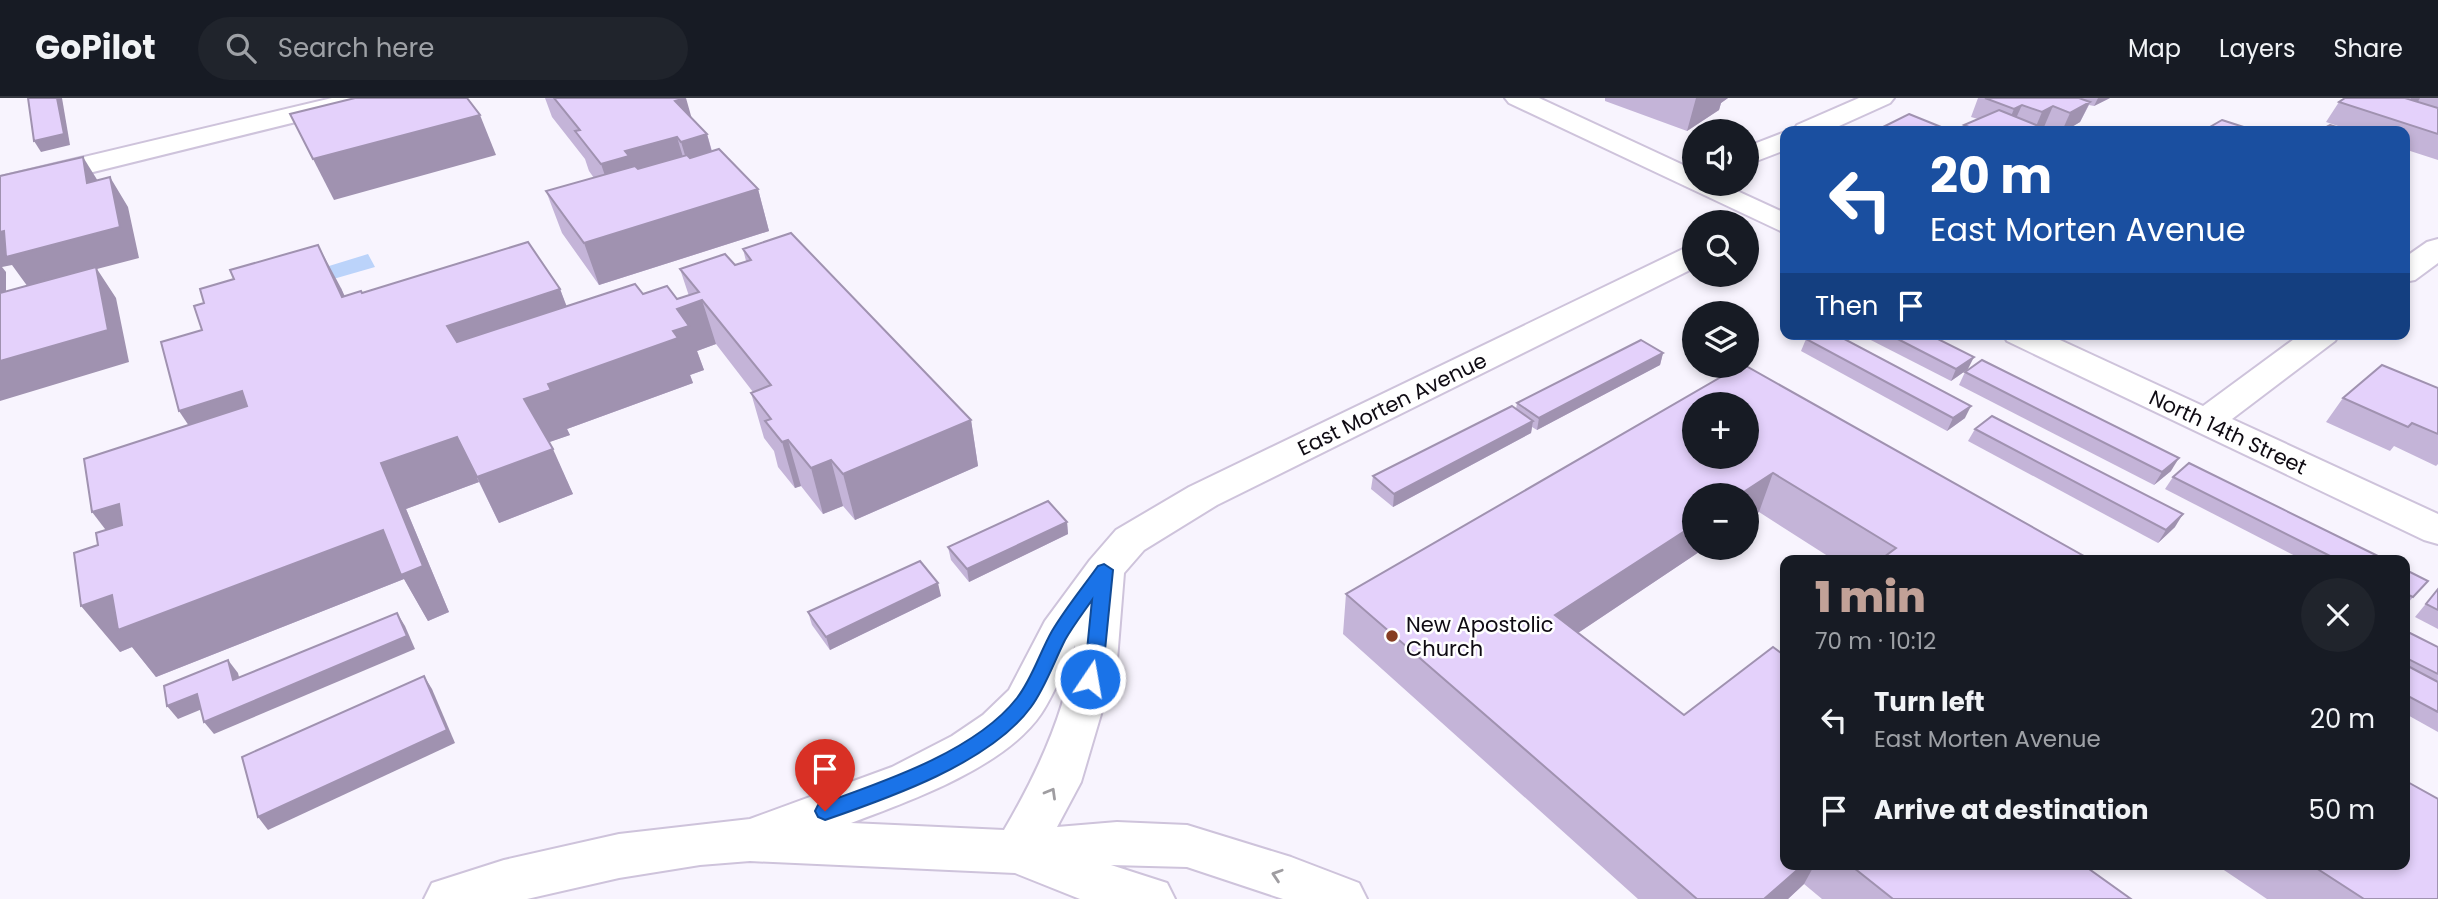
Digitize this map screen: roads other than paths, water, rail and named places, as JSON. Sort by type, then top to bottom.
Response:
[{"type":"street","points":[[0,186],[364,98]]},
{"type":"street","points":[[1518,98],[1682,175]]},
{"type":"street","points":[[1817,126],[1881,98]]},
{"type":"street","points":[[1759,152],[1780,142]]},
{"type":"street","points":[[1720,196],[1768,224]]},
{"type":"street","points":[[2410,269],[2438,248]]},
{"type":"street","name":"East Morten Avenue","points":[[750,841],[909,780],[968,749],[999,728],[1025,702],[1060,632],[1104,570],[1130,540],[1203,496],[1682,262]]},
{"type":"street","name":"North 14th Street","points":[[2032,340],[2438,530]]},
{"type":"street","points":[[2205,422],[2315,340]]},
{"type":"street","points":[[1018,852],[1056,782],[1079,717],[1095,660],[1104,570]]},
{"type":"street","name":"East Morten Avenue","points":[[450,899],[503,882],[619,856],[701,844],[750,841],[1018,852]]},
{"type":"street","points":[[1018,852],[1117,843],[1187,846],[1291,879],[1341,899]]},
{"type":"street","points":[[1018,852],[1103,886],[1149,899]]},
{"type":"water","points":[[368,254],[375,267],[316,284],[303,274]]},
{"type":"place","name":"New Apostolic Church","points":[[1392,636]]}]
